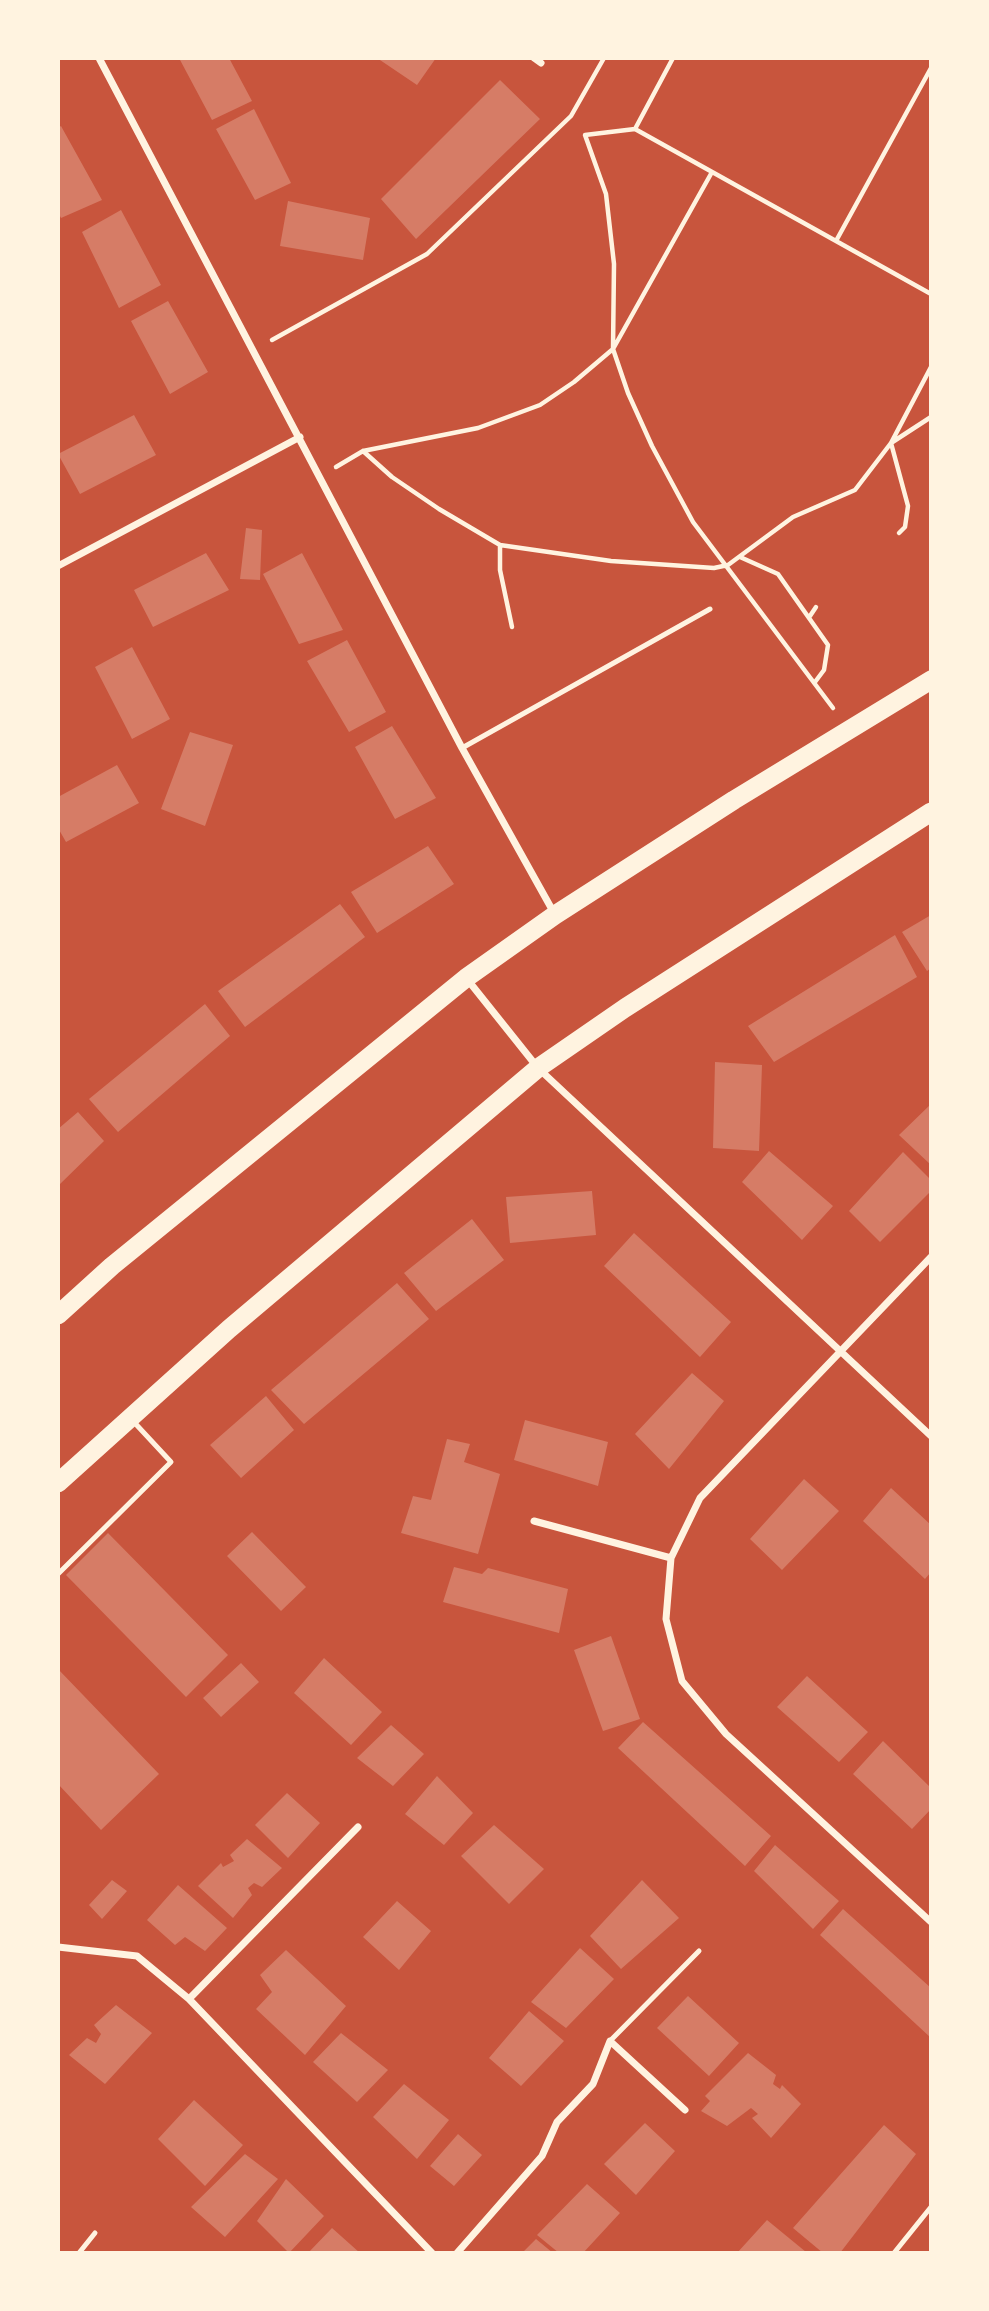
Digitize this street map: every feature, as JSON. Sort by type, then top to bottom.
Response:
[{"type":"highway","points":[[58,1315],[112,1266],[466,978],[555,915],[848,729],[931,680]]},
{"type":"highway","points":[[58,1483],[229,1329],[538,1068],[625,1008],[931,812]]},
{"type":"street","points":[[99,58],[462,748],[555,915]]},
{"type":"street","points":[[534,58],[541,63]]},
{"type":"street","points":[[58,566],[300,437]]},
{"type":"street","points":[[466,978],[538,1068],[931,1436]]},
{"type":"street","points":[[931,1257],[700,1498],[671,1558],[666,1619],[682,1681],[726,1734],[931,1922]]},
{"type":"street","points":[[534,1521],[671,1558]]},
{"type":"street","points":[[189,1999],[358,1827]]},
{"type":"street","points":[[58,1947],[137,1956],[189,1999],[432,2253]]},
{"type":"street","points":[[457,2253],[542,2156],[557,2122],[593,2084],[610,2041],[685,2110]]},
{"type":"lane","points":[[462,748],[710,609]]},
{"type":"lane","points":[[58,1574],[171,1462],[130,1418]]},
{"type":"lane","points":[[610,2041],[699,1951]]},
{"type":"lane","points":[[894,2253],[931,2207]]},
{"type":"lane","points":[[79,2253],[95,2233]]},
{"type":"path","points":[[254,350],[427,254],[571,116],[604,58]]},
{"type":"path","points":[[635,129],[673,58]]},
{"type":"path","points":[[836,241],[931,68]]},
{"type":"path","points":[[848,729],[728,565],[693,522],[652,446],[613,349],[614,264],[606,194],[585,135],[635,129],[931,294]]},
{"type":"path","points":[[320,476],[363,451],[478,428],[540,405],[574,382],[613,349],[712,172]]},
{"type":"path","points":[[363,451],[392,477],[500,545],[611,561],[715,568],[728,565],[793,517],[855,490],[891,443],[931,367]]},
{"type":"path","points":[[891,443],[931,416]]},
{"type":"path","points":[[891,443],[908,506],[905,527],[898,533]]},
{"type":"path","points":[[500,545],[500,570],[512,627]]},
{"type":"path","points":[[739,557],[779,574],[828,645],[824,670],[814,682]]},
{"type":"path","points":[[810,616],[816,607]]},
{"type":"building","points":[[179,58],[229,58],[252,101],[212,120]]},
{"type":"building","points":[[377,58],[436,58],[417,85]]},
{"type":"building","points":[[500,80],[540,119],[416,239],[381,199]]},
{"type":"building","points":[[254,109],[291,183],[255,200],[216,129]]},
{"type":"building","points":[[61,126],[102,200],[61,218],[58,212],[58,128]]},
{"type":"building","points":[[288,201],[370,218],[363,260],[280,246]]},
{"type":"building","points":[[121,210],[161,285],[119,308],[82,232]]},
{"type":"building","points":[[168,301],[208,372],[170,394],[131,321]]},
{"type":"building","points":[[134,415],[156,455],[80,494],[58,454]]},
{"type":"building","points":[[246,528],[262,530],[260,580],[240,579]]},
{"type":"building","points":[[206,553],[229,590],[153,627],[134,590]]},
{"type":"building","points":[[302,553],[343,630],[299,644],[263,574]]},
{"type":"building","points":[[347,640],[386,712],[349,732],[307,661]]},
{"type":"building","points":[[132,647],[170,719],[132,739],[95,667]]},
{"type":"building","points":[[392,726],[436,798],[395,819],[355,747]]},
{"type":"building","points":[[190,732],[233,745],[205,826],[161,809]]},
{"type":"building","points":[[117,765],[139,803],[66,842],[58,828],[58,797]]},
{"type":"building","points":[[428,846],[454,884],[377,933],[351,892]]},
{"type":"building","points":[[340,904],[365,937],[245,1027],[218,991]]},
{"type":"building","points":[[931,915],[931,968],[927,971],[902,932]]},
{"type":"building","points":[[895,935],[917,977],[774,1062],[748,1026]]},
{"type":"building","points":[[205,1004],[230,1036],[118,1132],[89,1099]]},
{"type":"building","points":[[715,1062],[762,1065],[759,1151],[713,1148]]},
{"type":"building","points":[[931,1104],[931,1165],[899,1135]]},
{"type":"building","points":[[78,1112],[104,1141],[58,1186],[58,1129]]},
{"type":"building","points":[[769,1151],[833,1206],[802,1240],[742,1182]]},
{"type":"building","points":[[903,1152],[931,1180],[931,1191],[880,1242],[849,1211]]},
{"type":"building","points":[[592,1191],[596,1235],[510,1243],[506,1197]]},
{"type":"building","points":[[472,1219],[504,1260],[436,1311],[404,1273]]},
{"type":"building","points":[[634,1233],[731,1322],[700,1357],[604,1266]]},
{"type":"building","points":[[397,1283],[429,1319],[304,1424],[271,1390]]},
{"type":"building","points":[[692,1373],[724,1401],[669,1469],[635,1434]]},
{"type":"building","points":[[266,1396],[294,1430],[241,1478],[210,1445]]},
{"type":"building","points":[[525,1420],[608,1442],[598,1486],[514,1460]]},
{"type":"building","points":[[447,1439],[470,1444],[464,1462],[500,1474],[478,1554],[401,1533],[413,1496],[431,1500]]},
{"type":"building","points":[[804,1479],[839,1511],[782,1570],[750,1539]]},
{"type":"building","points":[[891,1488],[931,1525],[931,1572],[925,1579],[863,1521]]},
{"type":"building","points":[[252,1532],[306,1587],[281,1611],[227,1556]]},
{"type":"building","points":[[108,1533],[228,1655],[186,1697],[66,1575]]},
{"type":"building","points":[[454,1567],[482,1574],[488,1568],[568,1589],[559,1633],[443,1602]]},
{"type":"building","points":[[611,1636],[640,1719],[603,1731],[574,1650]]},
{"type":"building","points":[[324,1658],[382,1712],[351,1745],[294,1693]]},
{"type":"building","points":[[241,1663],[259,1682],[221,1717],[203,1698]]},
{"type":"building","points":[[58,1669],[159,1774],[101,1830],[58,1784]]},
{"type":"building","points":[[807,1676],[868,1732],[839,1762],[777,1707]]},
{"type":"building","points":[[643,1722],[771,1836],[745,1866],[618,1748]]},
{"type":"building","points":[[391,1725],[424,1754],[393,1786],[357,1758]]},
{"type":"building","points":[[883,1741],[931,1788],[931,1809],[912,1829],[853,1774]]},
{"type":"building","points":[[437,1776],[473,1813],[444,1845],[405,1814]]},
{"type":"building","points":[[287,1793],[320,1823],[288,1858],[255,1825]]},
{"type":"building","points":[[494,1825],[544,1869],[509,1904],[461,1856]]},
{"type":"building","points":[[247,1839],[282,1868],[262,1887],[254,1883],[248,1888],[252,1895],[233,1918],[198,1886],[221,1863],[223,1867],[234,1861],[230,1855]]},
{"type":"building","points":[[775,1845],[839,1901],[813,1929],[754,1871]]},
{"type":"building","points":[[112,1880],[127,1891],[102,1919],[89,1905]]},
{"type":"building","points":[[642,1880],[679,1918],[621,1969],[590,1936]]},
{"type":"building","points":[[178,1885],[227,1928],[205,1951],[185,1937],[175,1945],[147,1920]]},
{"type":"building","points":[[397,1901],[431,1931],[399,1970],[363,1937]]},
{"type":"building","points":[[843,1909],[931,1988],[931,2038],[820,1935]]},
{"type":"building","points":[[580,1948],[614,1979],[566,2028],[531,2002]]},
{"type":"building","points":[[286,1950],[346,2006],[305,2055],[256,2009],[272,1992],[260,1975]]},
{"type":"building","points":[[688,1996],[739,2043],[709,2076],[657,2028]]},
{"type":"building","points":[[116,2005],[152,2033],[105,2084],[69,2055],[87,2038],[96,2043],[101,2034],[94,2025]]},
{"type":"building","points":[[529,2011],[564,2041],[521,2086],[489,2058]]},
{"type":"building","points":[[341,2033],[388,2070],[357,2102],[313,2062]]},
{"type":"building","points":[[748,2053],[776,2075],[773,2084],[780,2089],[782,2085],[801,2104],[771,2138],[752,2118],[758,2114],[751,2108],[727,2126],[701,2111],[710,2101],[705,2096]]},
{"type":"building","points":[[404,2084],[449,2120],[417,2159],[373,2117]]},
{"type":"building","points":[[194,2100],[243,2145],[205,2186],[158,2139]]},
{"type":"building","points":[[645,2123],[675,2151],[636,2195],[604,2164]]},
{"type":"building","points":[[884,2125],[916,2154],[840,2253],[823,2253],[793,2228]]},
{"type":"building","points":[[458,2134],[482,2155],[454,2186],[430,2166]]},
{"type":"building","points":[[245,2154],[278,2179],[225,2237],[191,2207]]},
{"type":"building","points":[[286,2179],[324,2216],[289,2253],[257,2221]]},
{"type":"building","points":[[587,2184],[620,2213],[583,2253],[559,2253],[537,2235]]},
{"type":"building","points":[[767,2220],[806,2252],[737,2253]]},
{"type":"building","points":[[332,2228],[360,2253],[308,2253]]},
{"type":"building","points":[[536,2239],[553,2253],[522,2253]]}]
